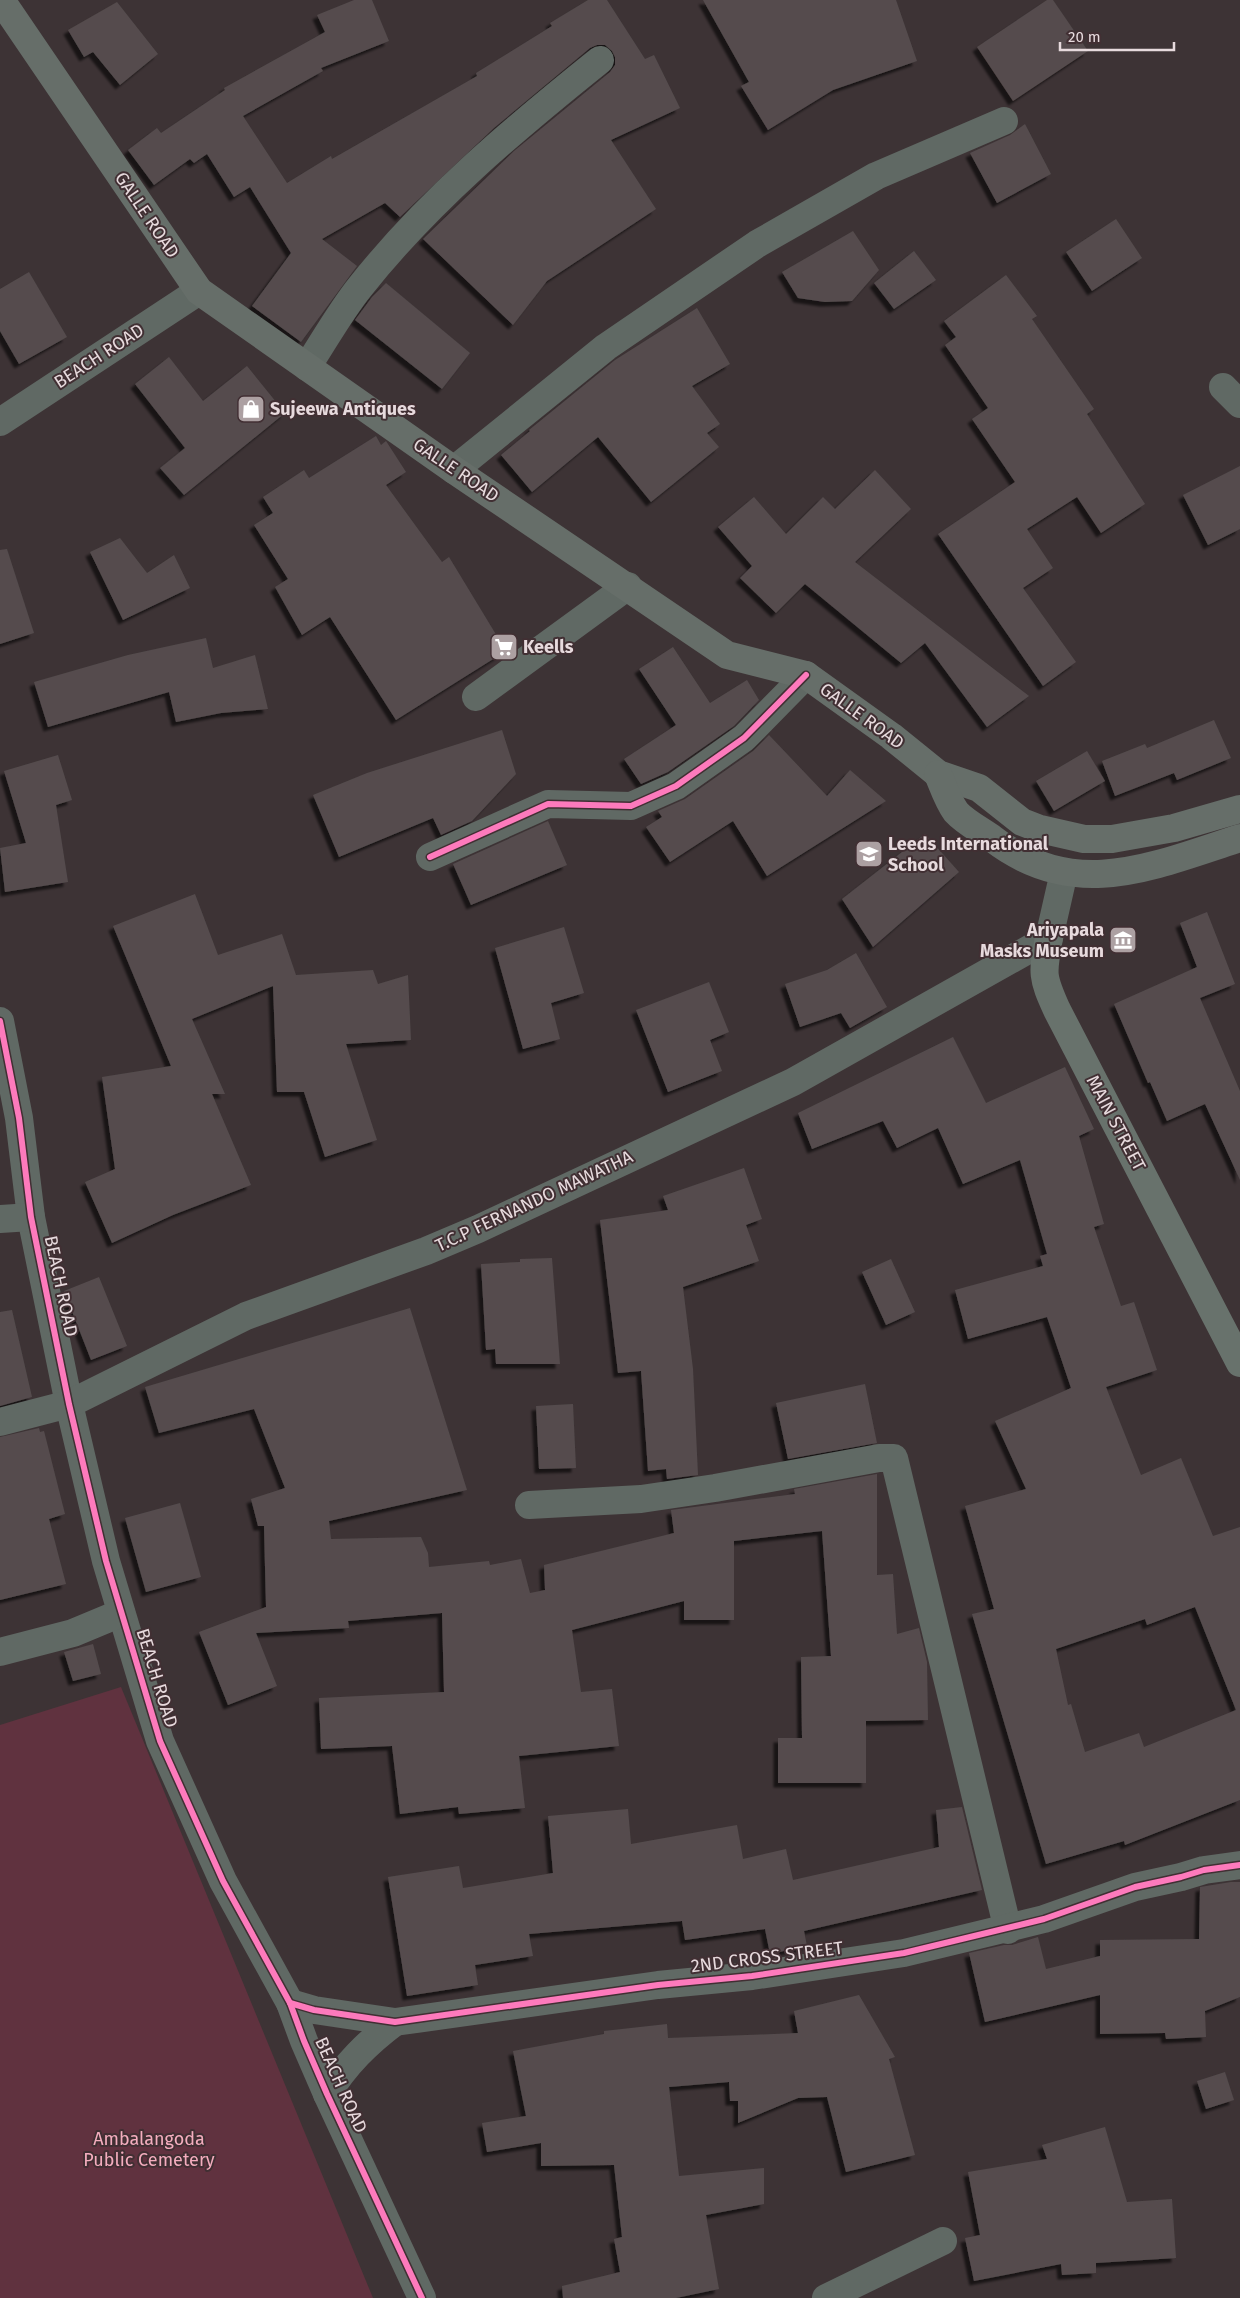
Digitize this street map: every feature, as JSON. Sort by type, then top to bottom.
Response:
[{"type":"highway","name":"GALLE ROAD","points":[[1,0],[199,291],[454,470],[628,586],[727,655],[806,675],[891,736],[938,774],[979,788],[1022,822],[1040,829],[1084,838],[1143,835],[1240,809]]},
{"type":"highway","name":"GALLE ROAD","points":[[938,774],[956,812],[1016,855],[1039,866],[1064,872],[1091,875],[1144,867],[1240,838]]},
{"type":"main road","name":"MAIN STREET","points":[[1049,938],[1043,972],[1054,1002],[1240,1363]]},
{"type":"street","points":[[307,367],[359,288],[425,213],[531,115],[600,60]]},
{"type":"street","points":[[454,470],[606,347],[758,244],[876,176],[1004,122]]},
{"type":"street","name":"BEACH ROAD","points":[[0,422],[199,291]]},
{"type":"street","points":[[476,697],[628,586]]},
{"type":"street","points":[[430,857],[548,804],[631,806],[676,786],[744,738],[806,675]]},
{"type":"street","name":"MAIN STREET","points":[[1049,938],[1064,872]]},
{"type":"street","name":"T.C.P FERNANDO MAWATHA","points":[[0,1422],[69,1404],[246,1316],[426,1251],[478,1229],[793,1082],[1049,938]]},
{"type":"street","name":"BEACH ROAD","points":[[0,1021],[5,1072],[19,1118],[31,1217],[69,1404],[106,1561],[160,1741],[223,1881],[290,2003],[327,2094],[422,2298]]},
{"type":"street","points":[[0,1220],[31,1217]]},
{"type":"street","points":[[529,1505],[641,1498],[715,1488],[879,1458],[894,1458],[1008,1930]]},
{"type":"street","points":[[0,1652],[72,1633],[122,1613]]},
{"type":"street","name":"2ND CROSS STREET","points":[[290,2003],[314,2010],[395,2022],[859,1960],[904,1953],[1008,1930],[1044,1920],[1135,1887],[1204,1870],[1240,1865]]},
{"type":"street","points":[[327,2094],[343,2070],[360,2050],[395,2022]]},
{"type":"street","points":[[826,2298],[943,2241]]},
{"type":"green space","name":"Ambalangoda Public Cemetery","points":[[121,1687],[373,2298],[0,2298],[0,1725]]},
{"type":"building","points":[[354,0],[372,0],[389,41],[321,68],[323,71],[243,116],[287,183],[331,156],[332,159],[477,76],[476,73],[552,26],[550,23],[588,0],[607,0],[645,59],[654,55],[680,108],[611,140],[656,209],[547,281],[513,325],[423,239],[514,151],[610,72],[615,65],[615,57],[612,51],[605,45],[597,45],[590,48],[494,128],[400,217],[385,203],[322,239],[357,266],[301,342],[252,306],[291,253],[250,187],[234,197],[207,154],[194,163],[190,159],[154,185],[128,150],[157,128],[161,133],[225,90],[224,88],[325,32],[317,15]]},
{"type":"building","points":[[703,0],[896,0],[917,61],[833,90],[768,130],[741,86],[749,82]]},
{"type":"building","points":[[1047,0],[1053,0],[1088,51],[1013,101],[977,47]]},
{"type":"building","points":[[117,2],[158,54],[120,85],[93,52],[84,57],[68,30]]},
{"type":"building","points":[[1025,124],[1051,174],[997,203],[970,153],[1010,135]]},
{"type":"building","points":[[1116,219],[1142,258],[1092,291],[1066,252]]},
{"type":"building","points":[[853,231],[879,270],[852,301],[825,302],[798,298],[782,272]]},
{"type":"building","points":[[914,251],[936,280],[894,309],[874,283]]},
{"type":"building","points":[[29,272],[67,337],[19,364],[0,331],[0,289]]},
{"type":"building","points":[[1006,275],[1037,316],[1032,319],[1094,409],[1087,414],[1145,504],[1101,533],[1077,497],[1027,529],[1053,568],[1023,588],[1076,662],[1043,686],[938,534],[1015,482],[972,419],[988,408],[945,345],[956,337],[944,321]]},
{"type":"building","points":[[386,283],[470,353],[442,389],[355,320],[372,297]]},
{"type":"building","points":[[697,308],[730,364],[692,386],[720,424],[707,433],[719,447],[651,502],[598,437],[532,492],[501,455],[615,360]]},
{"type":"building","points":[[169,357],[203,401],[247,366],[285,413],[184,495],[160,468],[185,448],[135,384]]},
{"type":"building","points":[[376,436],[381,445],[386,441],[406,472],[386,485],[442,562],[449,557],[506,651],[396,720],[330,617],[302,635],[275,587],[288,579],[254,525],[273,513],[263,497],[304,470],[309,478]]},
{"type":"building","points":[[1240,466],[1240,529],[1208,545],[1183,495]]},
{"type":"building","points":[[875,470],[911,509],[855,562],[1029,696],[987,727],[925,643],[901,663],[805,584],[776,613],[740,578],[752,566],[718,527],[754,497],[786,534],[823,497],[835,509]]},
{"type":"building","points":[[120,538],[147,573],[174,555],[190,588],[123,620],[90,552]]},
{"type":"building","points":[[7,549],[34,633],[0,644],[0,550]]},
{"type":"building","points":[[206,638],[213,668],[255,655],[268,709],[221,713],[176,722],[169,692],[48,727],[34,682],[128,655]]},
{"type":"building","points":[[673,647],[710,703],[747,680],[759,700],[734,726],[668,772],[641,784],[624,759],[676,725],[639,669]]},
{"type":"building","points":[[1214,720],[1231,758],[1177,780],[1174,773],[1115,796],[1102,761],[1145,744],[1147,748]]},
{"type":"building","points":[[502,730],[516,774],[472,821],[441,835],[433,818],[339,857],[313,795],[367,773]]},
{"type":"building","points":[[769,735],[827,796],[850,770],[886,801],[767,876],[733,821],[670,862],[646,827],[662,817],[658,811],[685,799],[753,751]]},
{"type":"building","points":[[1087,751],[1105,781],[1054,811],[1036,781]]},
{"type":"building","points":[[58,755],[72,800],[56,805],[68,882],[5,892],[0,848],[26,843],[4,771]]},
{"type":"building","points":[[548,821],[567,865],[471,905],[453,864]]},
{"type":"building","points":[[925,834],[959,872],[873,947],[842,899]]},
{"type":"building","points":[[195,894],[218,955],[282,934],[296,975],[373,970],[378,984],[408,975],[411,1040],[346,1044],[377,1140],[325,1157],[304,1092],[277,1092],[273,986],[192,1019],[225,1094],[212,1094],[251,1185],[173,1215],[112,1243],[85,1182],[115,1169],[102,1077],[171,1066],[113,926]]},
{"type":"building","points":[[1207,912],[1235,984],[1200,998],[1240,1091],[1240,1180],[1205,1104],[1167,1121],[1150,1082],[1148,1083],[1114,1004],[1197,967],[1180,923]]},
{"type":"building","points":[[564,927],[584,993],[551,1003],[560,1039],[523,1049],[495,948]]},
{"type":"building","points":[[856,953],[887,1007],[850,1028],[841,1013],[800,1027],[785,984],[827,970]]},
{"type":"building","points":[[709,982],[729,1032],[710,1040],[722,1071],[668,1092],[636,1010]]},
{"type":"building","points":[[953,1037],[986,1103],[1065,1067],[1094,1129],[1079,1136],[1104,1224],[1094,1227],[1121,1306],[1134,1302],[1157,1370],[1106,1387],[1141,1475],[1181,1458],[1213,1536],[1240,1527],[1240,1800],[1125,1845],[1124,1841],[1046,1864],[972,1614],[994,1609],[965,1506],[1026,1489],[995,1421],[1071,1388],[1047,1317],[968,1339],[955,1290],[1043,1266],[1040,1256],[1047,1254],[1020,1160],[963,1184],[938,1128],[897,1148],[883,1121],[812,1149],[798,1113]],"holes":[[[1195,1607],[1236,1710],[1144,1747],[1139,1733],[1085,1752],[1071,1704],[1068,1705],[1056,1649],[1145,1619],[1147,1625]]]},
{"type":"building","points":[[744,1168],[762,1219],[746,1225],[759,1261],[683,1287],[693,1369],[698,1475],[667,1479],[666,1469],[648,1471],[641,1371],[618,1373],[600,1220],[668,1210],[663,1196]]},
{"type":"building","points":[[552,1258],[560,1364],[496,1364],[495,1349],[486,1350],[481,1264],[520,1262],[520,1259]]},
{"type":"building","points":[[891,1259],[915,1312],[886,1325],[862,1272]]},
{"type":"building","points":[[99,1277],[127,1346],[91,1360],[64,1291]]},
{"type":"building","points":[[410,1308],[467,1490],[329,1521],[331,1539],[421,1537],[428,1553],[429,1567],[489,1561],[490,1565],[521,1559],[530,1593],[545,1590],[544,1565],[674,1533],[671,1510],[795,1494],[794,1489],[877,1474],[877,1575],[893,1574],[897,1634],[919,1628],[927,1662],[928,1720],[866,1721],[866,1783],[778,1783],[778,1738],[802,1738],[801,1657],[831,1656],[822,1531],[734,1541],[734,1620],[684,1620],[684,1601],[572,1630],[581,1692],[612,1689],[619,1746],[519,1756],[525,1808],[459,1814],[458,1807],[400,1814],[392,1746],[321,1749],[319,1698],[444,1692],[442,1613],[348,1621],[349,1628],[256,1633],[277,1686],[228,1705],[199,1632],[266,1607],[264,1526],[258,1526],[251,1499],[285,1488],[254,1409],[159,1433],[145,1387]]},
{"type":"building","points":[[12,1310],[32,1397],[0,1406],[0,1312]]},
{"type":"building","points":[[865,1384],[877,1443],[788,1459],[776,1403]]},
{"type":"building","points":[[573,1404],[576,1468],[539,1469],[536,1406]]},
{"type":"building","points":[[39,1428],[40,1432],[44,1431],[65,1514],[49,1519],[66,1584],[0,1600],[0,1437]]},
{"type":"building","points":[[180,1503],[201,1577],[146,1592],[125,1518]]},
{"type":"building","points":[[93,1644],[101,1674],[73,1681],[64,1652]]},
{"type":"building","points":[[962,1807],[982,1890],[804,1931],[807,1946],[770,1954],[765,1929],[685,1940],[682,1921],[529,1934],[533,1956],[475,1965],[478,1985],[407,1996],[388,1877],[459,1866],[463,1888],[553,1873],[548,1816],[628,1809],[631,1844],[737,1825],[743,1859],[786,1849],[793,1880],[939,1847],[936,1810]]},
{"type":"building","points":[[1240,1882],[1240,1997],[1205,2011],[1206,2037],[1166,2039],[1165,2033],[1100,2034],[1100,1995],[985,2022],[969,1953],[1012,1945],[1038,1937],[1046,1969],[1100,1956],[1100,1940],[1199,1939],[1200,1887]]},
{"type":"building","points":[[859,1995],[895,2057],[889,2059],[915,2155],[846,2172],[827,2097],[798,2098],[738,2123],[738,2101],[730,2101],[729,2082],[669,2087],[679,2176],[764,2168],[764,2204],[706,2215],[719,2289],[676,2298],[563,2298],[562,2286],[620,2272],[614,2239],[622,2237],[614,2165],[541,2166],[541,2143],[487,2152],[482,2123],[526,2116],[513,2051],[604,2034],[604,2031],[667,2024],[668,2038],[798,2033],[794,2011]]},
{"type":"building","points":[[1225,2072],[1234,2100],[1206,2109],[1197,2081]]},
{"type":"building","points":[[1105,2127],[1127,2202],[1172,2199],[1176,2258],[1096,2263],[1096,2273],[1062,2275],[1061,2264],[974,2281],[965,2238],[980,2235],[968,2172],[1047,2159],[1042,2145]]},
{"type":"cycle path","points":[[430,857],[548,804],[631,806],[676,786],[744,738],[806,675]]},
{"type":"cycle path","points":[[0,1021],[19,1118],[31,1217],[69,1404],[106,1561],[160,1741],[223,1881],[290,2003],[327,2094],[422,2298]]},
{"type":"cycle path","points":[[290,2003],[314,2010],[395,2022],[658,1985],[752,1976],[904,1953],[1044,1919],[1135,1887],[1204,1870],[1240,1865]]},
{"type":"place","name":"Sujeewa Antiques","points":[[251,409]]},
{"type":"place","name":"Keells","points":[[504,647]]},
{"type":"place","name":"Leeds International School","points":[[869,854]]},
{"type":"place","name":"Ariyapala Masks Museum","points":[[1123,940]]}]
